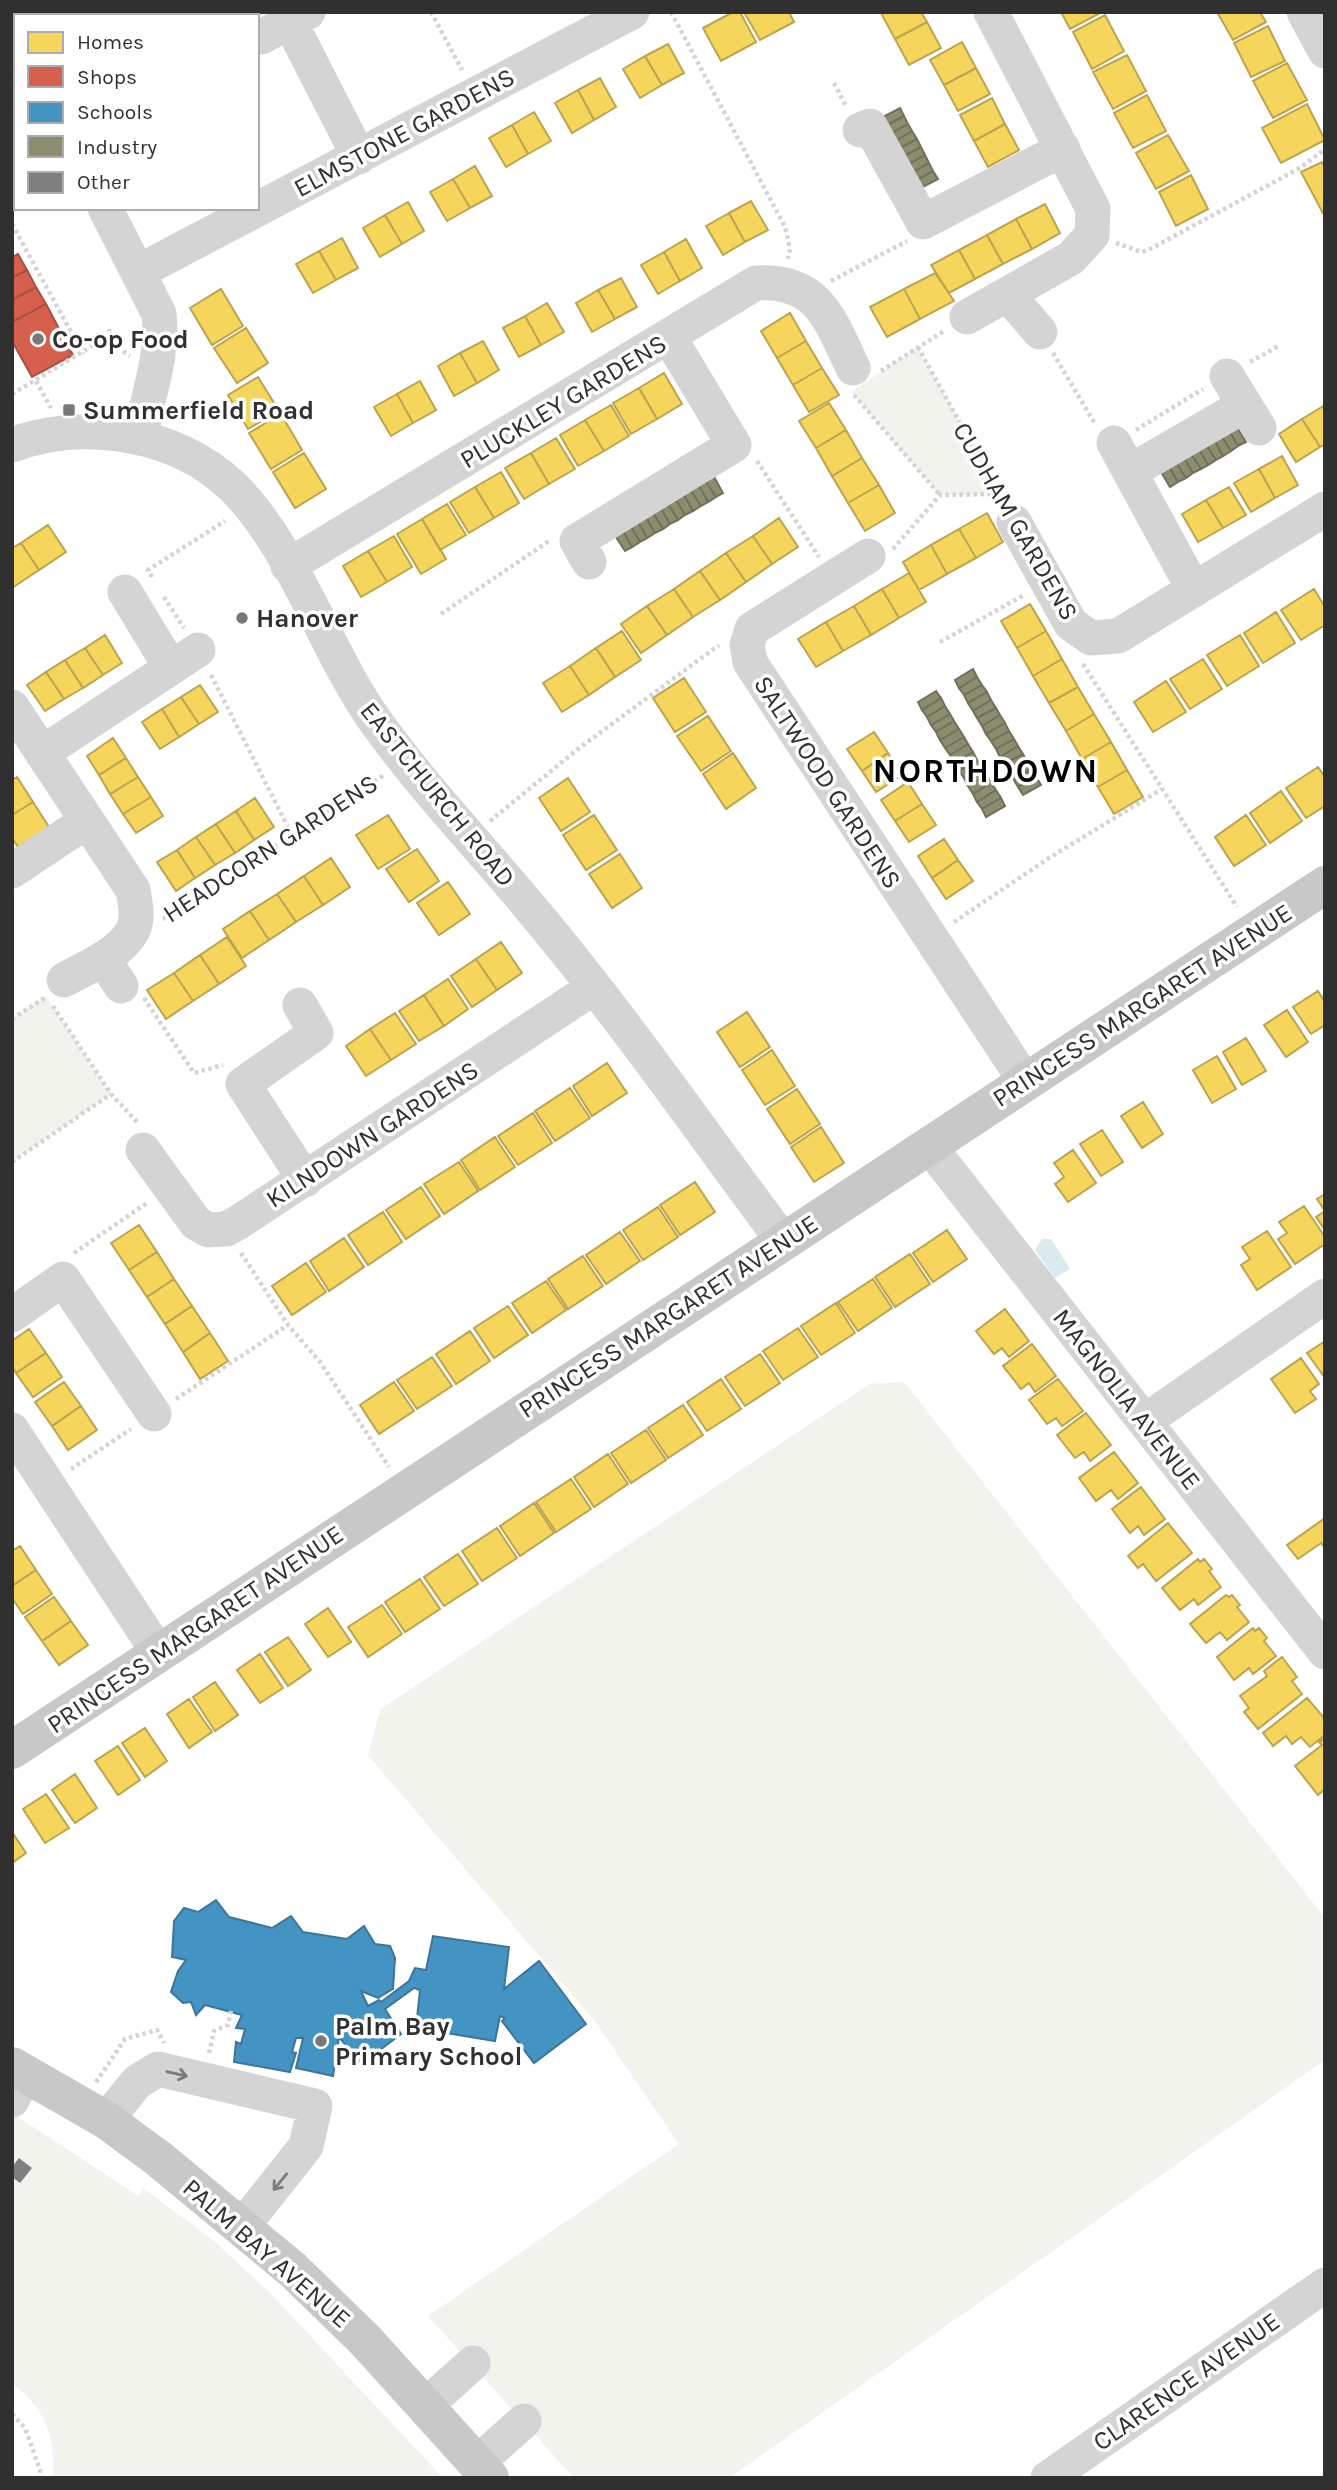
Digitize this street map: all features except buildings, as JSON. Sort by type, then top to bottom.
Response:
[{"type":"main road","name":"PRINCESS MARGARET AVENUE","points":[[12,1750],[158,1651],[1325,885]]},
{"type":"main road","name":"PALM BAY AVENUE","points":[[17,2080],[106,2120],[242,2227],[293,2270],[483,2470]]},
{"type":"street","name":"ELMSTONE GARDENS","points":[[259,209],[632,12]]},
{"type":"street","points":[[967,317],[1071,258],[1092,235],[1093,209],[990,12]]},
{"type":"street","points":[[1304,12],[1325,51]]},
{"type":"street","points":[[286,24],[359,157]]},
{"type":"street","points":[[860,130],[870,125],[923,222],[1063,149]]},
{"type":"street","points":[[106,210],[159,314],[161,333],[141,436]]},
{"type":"street","name":"ELMSTONE GARDENS","points":[[138,272],[257,210]]},
{"type":"street","name":"PLUCKLEY GARDENS","points":[[288,566],[756,283],[795,287]]},
{"type":"street","points":[[795,287],[844,318],[860,380]]},
{"type":"street","points":[[1008,295],[1040,332]]},
{"type":"street","points":[[583,552],[734,445],[669,337]]},
{"type":"street","points":[[1194,590],[1122,457],[1252,416],[1227,376]]},
{"type":"street","name":"EASTCHURCH ROAD","points":[[12,445],[58,432],[98,430],[141,436],[190,458],[231,485],[262,521],[345,675],[405,761],[535,913],[783,1241]]},
{"type":"street","name":"CUDHAM GARDENS","points":[[1007,508],[1071,624],[1091,638],[1118,636],[1325,509]]},
{"type":"street","name":"SALTWOOD GARDENS","points":[[868,556],[752,629],[747,645],[750,662],[1026,1081]]},
{"type":"street","points":[[42,753],[174,653],[125,592]]},
{"type":"street","name":"HEADCORN GARDENS","points":[[12,707],[133,890],[137,915],[112,972],[55,988]]},
{"type":"street","points":[[12,871],[87,821]]},
{"type":"street","name":"KILNDOWN GARDENS","points":[[226,1228],[305,1181],[593,988]]},
{"type":"street","points":[[300,1005],[316,1033],[243,1084],[305,1181]]},
{"type":"street","name":"MAGNOLIA AVENUE","points":[[929,1146],[1144,1420],[1318,1630]]},
{"type":"street","points":[[152,1176],[196,1223],[208,1230],[226,1228]]},
{"type":"street","points":[[12,1315],[63,1279],[154,1414]]},
{"type":"street","points":[[1144,1420],[1325,1296]]},
{"type":"street","points":[[12,1430],[158,1651]]},
{"type":"street","points":[[106,2120],[137,2082],[158,2069],[315,2106],[306,2146],[242,2227]]},
{"type":"street","name":"CLARENCE AVENUE","points":[[1048,2478],[1325,2285]]},
{"type":"street","points":[[425,2406],[473,2363]]},
{"type":"street","points":[[483,2470],[524,2421]]},
{"type":"path","points":[[431,12],[475,95]]},
{"type":"path","points":[[671,12],[785,227],[795,287],[921,234],[923,222]]},
{"type":"path","points":[[1092,235],[1142,252],[1300,168],[1325,149]]},
{"type":"path","points":[[12,224],[83,354]]},
{"type":"path","points":[[967,317],[860,380],[940,495],[1007,508]]},
{"type":"path","points":[[1040,332],[1107,446],[1122,457],[1227,376],[1280,345]]},
{"type":"path","points":[[12,394],[83,354],[102,340],[113,344]]},
{"type":"path","name":"CUDHAM GARDENS","points":[[918,347],[1007,508]]},
{"type":"path","points":[[734,445],[752,453],[833,578]]},
{"type":"path","points":[[868,556],[877,568],[940,495]]},
{"type":"path","points":[[441,614],[564,533],[583,552]]},
{"type":"path","points":[[940,642],[1048,582]]},
{"type":"path","points":[[1091,638],[1082,662],[1253,932]]},
{"type":"path","points":[[470,838],[578,749],[721,643],[747,645]]},
{"type":"path","name":"HEADCORN GARDENS","points":[[132,931],[171,915],[405,761]]},
{"type":"path","points":[[930,938],[1049,858],[1162,789]]},
{"type":"path","points":[[112,972],[133,981],[194,1073],[231,1062],[243,1084]]},
{"type":"path","points":[[12,1019],[55,988],[111,1094],[154,1141],[152,1176],[73,1253],[63,1279]]},
{"type":"path","points":[[12,1162],[111,1094]]},
{"type":"path","points":[[226,1228],[288,1325],[320,1362],[404,1490]]},
{"type":"path","points":[[12,2414],[25,2428],[40,2470],[39,2478]]},
{"type":"shaded area","points":[[918,347],[999,494],[940,495],[851,392]]},
{"type":"shaded area","points":[[46,996],[111,1094],[12,1162],[12,1019]]},
{"type":"shaded area","points":[[1042,1239],[1051,1239],[1070,1269],[1055,1278],[1035,1250]]},
{"type":"shaded area","points":[[904,1382],[1325,1918],[1325,2060],[729,2478],[574,2478],[428,2316],[679,2144],[594,2020],[368,1755],[381,1709],[870,1384]]},
{"type":"shaded area","points":[[15,2115],[138,2196],[143,2188],[213,2240],[270,2293],[443,2478],[53,2478],[53,2449],[46,2424],[33,2403],[12,2383],[12,2118]]},
{"type":"place","name":"Co-op Food","points":[[38,339]]},
{"type":"place","name":"Summerfield Road","points":[[69,410]]},
{"type":"place","name":"Hanover","points":[[242,618]]},
{"type":"place","name":"Palm Bay Primary School","points":[[321,2041]]},
{"type":"district","name":"NORTHDOWN","points":[[986,770]]}]
